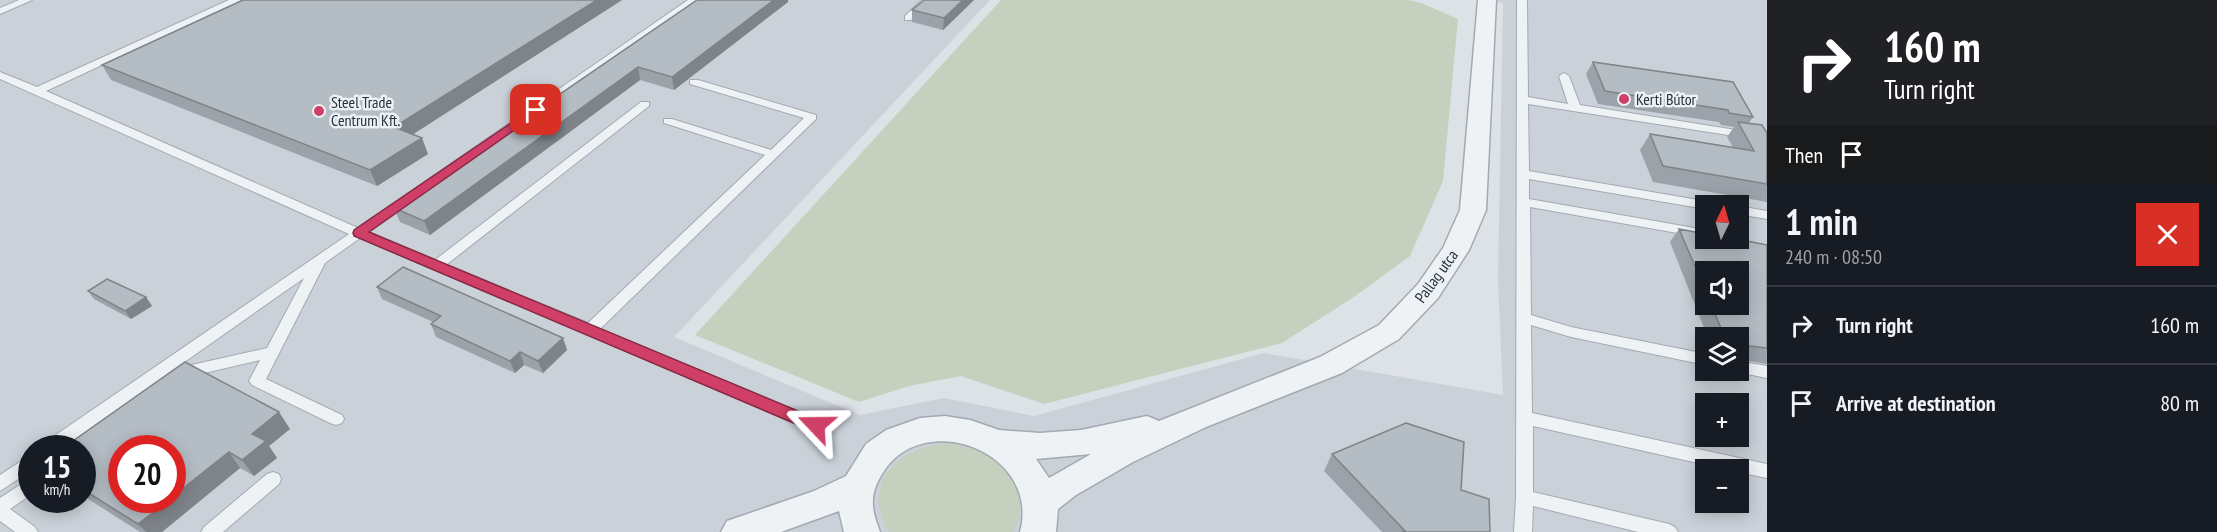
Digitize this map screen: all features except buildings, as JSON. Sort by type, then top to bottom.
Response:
[{"type":"street","name":"Pallag utca","points":[[1195,418],[1331,365],[1389,332],[1428,291],[1456,250],[1473,210],[1487,0]]},
{"type":"street","points":[[999,443],[1040,446],[1081,443],[1195,418]]},
{"type":"street","points":[[1040,524],[1064,485],[1121,453],[1195,418]]},
{"type":"street","points":[[862,532],[856,510],[858,486],[869,463],[888,444],[914,432],[943,428],[972,432],[999,443],[1022,462],[1037,487],[1040,524]]},
{"type":"street","points":[[739,532],[826,501],[858,486]]},
{"type":"lane","points":[[0,11],[27,0]]},
{"type":"lane","points":[[38,91],[237,0]]},
{"type":"lane","points":[[69,435],[694,0]]},
{"type":"lane","points":[[908,18],[928,0]]},
{"type":"lane","points":[[1522,0],[1525,418],[1523,532]]},
{"type":"lane","points":[[0,75],[359,233],[816,425]]},
{"type":"lane","points":[[1564,76],[1575,108]]},
{"type":"lane","points":[[590,330],[812,117],[694,82]]},
{"type":"lane","points":[[1522,100],[1767,138]]},
{"type":"lane","points":[[437,265],[645,104]]},
{"type":"lane","points":[[668,121],[773,154]]},
{"type":"lane","points":[[1523,174],[1695,203]]},
{"type":"lane","points":[[1523,202],[1695,232]]},
{"type":"lane","points":[[1749,212],[1767,215]]},
{"type":"lane","points":[[320,260],[257,381],[336,419]]},
{"type":"lane","points":[[1524,318],[1571,332],[1695,358]]},
{"type":"lane","points":[[165,390],[192,370],[272,352]]},
{"type":"lane","points":[[1749,368],[1767,372]]},
{"type":"lane","points":[[1525,418],[1767,471]]},
{"type":"lane","points":[[0,483],[18,471]]},
{"type":"lane","points":[[210,532],[273,479]]},
{"type":"lane","points":[[0,507],[18,494]]},
{"type":"lane","points":[[1525,497],[1669,532]]},
{"type":"lane","points":[[0,512],[29,532]]},
{"type":"shaded area","points":[[0,0],[990,0],[674,337],[860,415],[944,398],[1034,416],[1264,353],[1503,395],[1498,280],[1503,3],[1488,0],[1767,0],[1767,532],[0,532]]},
{"type":"green space","points":[[1001,0],[1408,0],[1421,3],[1458,19],[1443,181],[1410,256],[1351,299],[1282,343],[1044,404],[961,376],[909,386],[859,402],[695,335]]},
{"type":"green space","points":[[944,443],[978,451],[1006,469],[1015,482],[1020,497],[1020,513],[1014,532],[889,532],[881,515],[879,499],[881,485],[888,472],[911,453]]},
{"type":"place","name":"Kerti Bútor","points":[[1624,99]]},
{"type":"place","name":"Steel Trade Centrum Kft.","points":[[319,111]]},
{"type":"route","points":[[536,110],[359,233],[816,425]]}]
